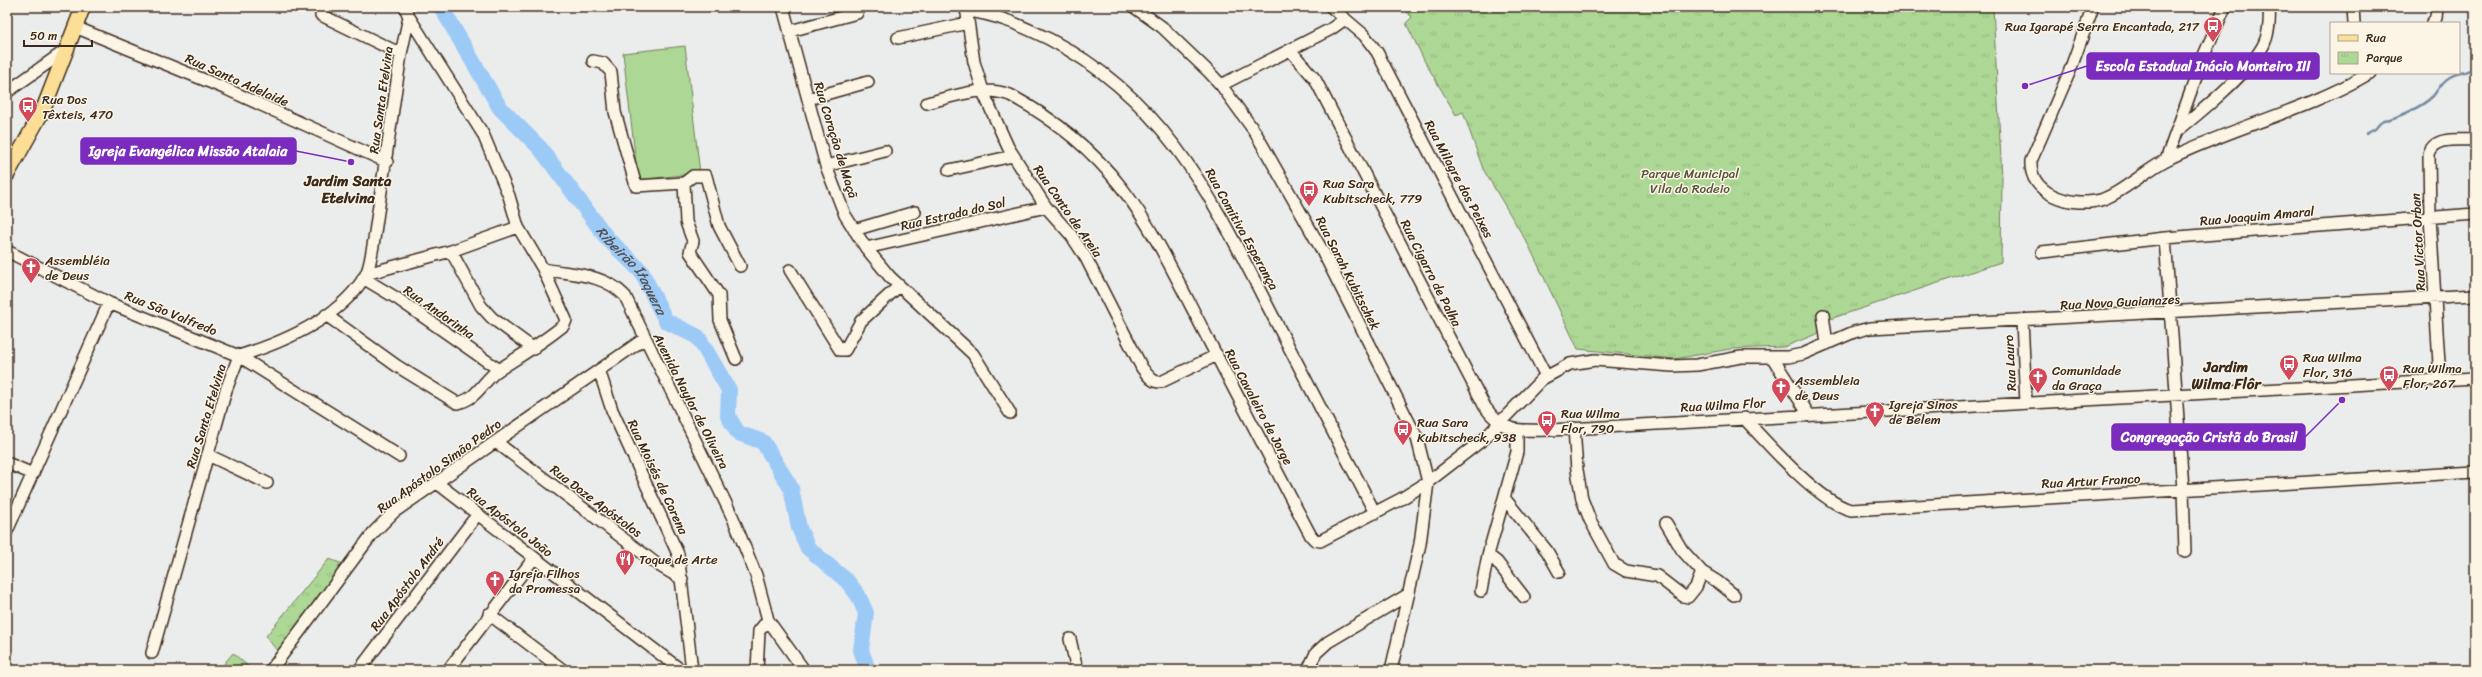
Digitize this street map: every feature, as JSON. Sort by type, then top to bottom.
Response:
[{"type":"main road","points":[[7,175],[44,110],[83,7]]},
{"type":"street","name":"Rua Coração de Maçã","points":[[783,7],[826,166],[838,198],[854,230],[866,248],[899,286],[973,354],[1010,413]]},
{"type":"street","name":"Rua Sarah Kubitschek","points":[[1134,7],[1162,28],[1222,85],[1255,132],[1326,259],[1417,438],[1428,482]]},
{"type":"street","name":"Rua Milagre dos Peixes","points":[[1331,7],[1370,40],[1377,52],[1546,376]]},
{"type":"street","points":[[2093,7],[2069,73],[2035,147],[2031,161],[2032,174],[2040,186],[2066,201],[2097,201],[2166,160],[2359,76]]},
{"type":"street","points":[[2166,160],[2204,55],[2225,7]]},
{"type":"street","points":[[2176,132],[2210,104],[2256,57],[2264,43],[2268,30],[2269,7]]},
{"type":"street","points":[[2353,7],[2354,22]]},
{"type":"street","points":[[2434,21],[2437,7]]},
{"type":"street","points":[[2434,21],[2444,7]]},
{"type":"street","name":"Rua Conto de Areia","points":[[966,9],[974,62],[982,90],[1013,156],[1046,207],[1071,235],[1086,258],[1142,368],[1156,383],[1161,382],[1216,355]]},
{"type":"street","name":"Rua Comitiva Esperança","points":[[966,9],[987,13],[1002,18],[1065,48],[1121,87],[1165,131],[1211,198],[1375,513]]},
{"type":"street","points":[[326,315],[397,366],[457,403],[472,397],[498,369],[534,349],[564,325],[566,320],[543,269],[518,227],[509,196],[483,134],[407,12]]},
{"type":"street","name":"Rua Santa Etelvina","points":[[152,653],[226,390],[240,356],[271,346],[326,315],[347,297],[365,276],[387,162],[407,12]]},
{"type":"street","points":[[790,31],[857,13]]},
{"type":"street","points":[[321,15],[401,54]]},
{"type":"street","points":[[1222,85],[1331,29],[1345,19]]},
{"type":"street","points":[[898,38],[968,23]]},
{"type":"street","name":"Rua Santa Adelaide","points":[[75,27],[224,88],[387,162]]},
{"type":"street","points":[[7,92],[66,50]]},
{"type":"street","name":"Rua Cigarro de Palha","points":[[1290,50],[1315,79],[1485,407],[1500,425]]},
{"type":"street","points":[[593,61],[603,63],[610,72],[615,112],[636,186],[684,183],[693,176],[706,176],[719,226],[740,266]]},
{"type":"street","points":[[808,99],[868,82]]},
{"type":"street","name":"Rua Cavaleiro de Jorge","points":[[927,103],[982,90],[999,91],[1010,95],[1052,120],[1093,153],[1117,179],[1147,223],[1315,540],[1326,539],[1375,513],[1428,482],[1500,425],[1546,376]]},
{"type":"street","name":"Rua Victor Orban","points":[[2440,380],[2430,217],[2428,166],[2430,149],[2443,141],[2475,140]]},
{"type":"street","points":[[826,166],[885,151]]},
{"type":"street","points":[[949,170],[1013,156]]},
{"type":"street","points":[[684,183],[686,222],[694,241],[690,252],[719,295],[720,320],[736,359]]},
{"type":"street","name":"Rua Estrada do Sol","points":[[866,248],[1046,207]]},
{"type":"street","points":[[854,230],[915,212]]},
{"type":"street","name":"Rua Joaquim Amaral","points":[[2042,252],[2165,238],[2475,214]]},
{"type":"street","points":[[365,276],[451,251],[518,227]]},
{"type":"street","points":[[2165,238],[2169,313],[2183,489],[2185,552]]},
{"type":"street","name":"Rua São Valfredo","points":[[7,251],[109,303],[240,356],[400,456]]},
{"type":"street","points":[[451,251],[481,306],[492,318],[534,349]]},
{"type":"street","name":"Avenida Naylor de Oliveira","points":[[543,269],[605,280],[615,286],[625,296],[644,339],[733,518],[756,575],[768,620],[804,670]]},
{"type":"street","points":[[790,270],[840,350],[845,350],[861,321],[899,286]]},
{"type":"street","name":"Rua Andorinha","points":[[365,276],[498,369]]},
{"type":"street","name":"Rua Nova Guaianazes","points":[[1546,376],[1570,364],[1595,360],[1672,366],[1697,364],[1741,357],[1796,356],[1854,332],[1870,328],[2169,313],[2475,295]]},
{"type":"street","points":[[7,532],[109,303]]},
{"type":"street","points":[[1823,315],[1827,344]]},
{"type":"street","name":"Rua Lauro","points":[[2022,321],[2026,403]]},
{"type":"street","name":"Rua Apóstolo Simão Pedro","points":[[271,670],[373,533],[394,512],[644,339]]},
{"type":"street","points":[[1772,357],[1809,415]]},
{"type":"street","name":"Rua Moisés de Corena","points":[[599,370],[612,410],[672,538],[678,554],[692,670]]},
{"type":"street","name":"Rua Wilma Flor","points":[[1500,425],[1517,430],[1574,428],[2175,396],[2475,378]]},
{"type":"street","name":"Rua Artur Franco","points":[[1744,418],[1803,477],[1838,505],[1851,510],[2475,472]]},
{"type":"street","points":[[1574,428],[1577,470],[1582,499],[1590,520],[1614,564],[1626,572],[1654,574],[1685,597],[1690,596],[1696,587],[1702,572]]},
{"type":"street","points":[[1481,591],[1488,555],[1517,452],[1517,430]]},
{"type":"street","name":"Rua Doze Apóstolos","points":[[496,442],[652,560],[682,579]]},
{"type":"street","points":[[208,455],[267,483]]},
{"type":"street","points":[[7,463],[33,474]]},
{"type":"street","points":[[1391,670],[1420,544],[1428,482]]},
{"type":"street","name":"Rua Apóstolo João","points":[[437,483],[681,670]]},
{"type":"street","points":[[1504,499],[1547,551],[1559,572]]},
{"type":"street","name":"Rua Apóstolo André","points":[[359,670],[477,515]]},
{"type":"street","points":[[1666,523],[1682,550],[1702,572],[1718,582],[1734,595]]},
{"type":"street","points":[[1488,555],[1497,562],[1524,597]]},
{"type":"street","points":[[448,670],[489,614],[534,558]]},
{"type":"street","points":[[1308,670],[1316,653],[1328,642],[1408,594]]},
{"type":"street","points":[[489,614],[563,670]]},
{"type":"street","points":[[757,670],[760,631],[768,620]]},
{"type":"street","points":[[1070,639],[1077,670]]},
{"type":"green space","name":"Parque Municipal Vila do Rodeio","points":[[1401,7],[1993,7],[2002,178],[2001,262],[1818,323],[1819,333],[1784,347],[1730,349],[1675,359],[1578,349],[1529,246],[1483,169],[1463,112],[1456,115],[1425,62],[1406,23],[1412,17]]},
{"type":"green space","points":[[685,46],[700,173],[638,180],[623,53]]},
{"type":"green space","points":[[329,559],[349,566],[277,651],[266,636]]},
{"type":"green space","points":[[233,653],[250,668],[249,670],[219,670]]},
{"type":"waterway","name":"Ribeirão Itaquera","points":[[441,7],[500,108],[540,148],[607,238],[641,271],[666,321],[698,337],[729,390],[728,416],[738,433],[763,442],[791,488],[799,528],[808,548],[847,581],[858,595],[866,613],[861,650],[868,670]]},
{"type":"waterway","points":[[2460,73],[2475,67]]},
{"type":"waterway","points":[[2366,134],[2375,129],[2383,120],[2402,115],[2423,104],[2433,96],[2442,83],[2457,74]]},
{"type":"place","name":"Rua Igarapé Serra Encantada, 217","points":[[2213,43]]},
{"type":"place","name":"Escola Estadual Inácio Monteiro III","points":[[2025,86]]},
{"type":"place","name":"Rua Dos Têxteis, 470","points":[[28,123]]},
{"type":"place","name":"Igreja Evangélica Missão Atalaia","points":[[351,162]]},
{"type":"place","name":"Rua Sara Kubitscheck, 779","points":[[1309,207]]},
{"type":"place","name":"Assembléia de Deus","points":[[31,284]]},
{"type":"place","name":"Rua Wilma Flor, 316","points":[[2289,381]]},
{"type":"place","name":"Rua Wilma Flor, 267","points":[[2389,392]]},
{"type":"place","name":"Comunidade da Graça","points":[[2038,394]]},
{"type":"place","name":"Congregação Cristã do Brasil","points":[[2342,400]]},
{"type":"place","name":"Assembleia de Deus","points":[[1781,404]]},
{"type":"place","name":"Igreja Sinos de Belem","points":[[1875,428]]},
{"type":"place","name":"Rua Wilma Flor, 790","points":[[1547,437]]},
{"type":"place","name":"Rua Sara Kubitscheck, 938","points":[[1403,446]]},
{"type":"place","name":"Toque de Arte","points":[[625,576]]},
{"type":"place","name":"Igreja Filhos da Promessa","points":[[495,597]]},
{"type":"district","name":"Jardim Santa Etelvina","points":[[348,190]]},
{"type":"district","name":"Jardim Wilma Flôr","points":[[2226,376]]}]
